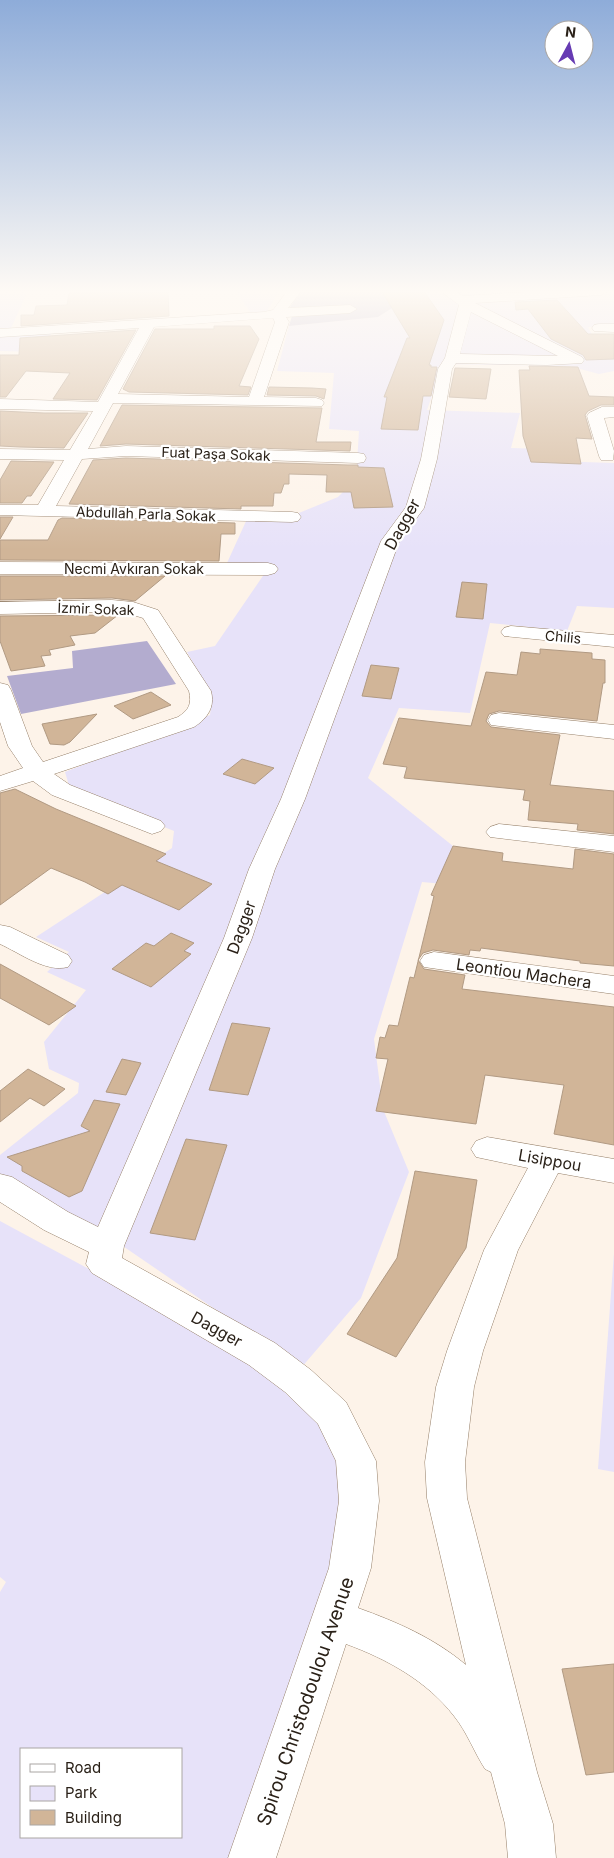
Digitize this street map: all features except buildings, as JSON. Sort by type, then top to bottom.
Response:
[{"type":"street","points":[[44,511],[120,377]]},
{"type":"street","points":[[255,402],[264,377]]},
{"type":"street","name":"Dagger","points":[[356,1460],[332,1413],[298,1381],[262,1354],[104,1264],[107,1246],[238,938],[262,869],[293,799],[390,540],[415,508],[429,459],[444,377]]},
{"type":"street","points":[[0,404],[106,402],[316,403]]},
{"type":"street","points":[[607,456],[595,416],[608,412]]},
{"type":"street","name":"Fuat Paşa Sokak","points":[[0,454],[75,454],[126,451],[358,458]]},
{"type":"street","name":"Abdullah Parla Sokak","points":[[0,510],[292,518]]},
{"type":"street","name":"Necmi Avkıran Sokak","points":[[0,568],[268,569]]},
{"type":"street","name":"İzmir Sokak","points":[[0,608],[112,606],[133,608],[151,614],[200,691],[201,708],[194,718],[186,722],[36,770]]},
{"type":"street","name":"Chilis","points":[[511,632],[614,641]]},
{"type":"street","points":[[0,690],[20,746],[36,770],[47,781],[61,790],[152,826]]},
{"type":"street","points":[[499,720],[614,732]]},
{"type":"street","points":[[0,784],[36,770]]},
{"type":"street","points":[[499,832],[614,844]]},
{"type":"street","points":[[0,933],[58,961]]},
{"type":"street","name":"Leontiou Machera","points":[[434,961],[614,985]]},
{"type":"street","name":"Lisippou","points":[[487,1149],[614,1170]]},
{"type":"street","points":[[532,1858],[529,1824],[514,1772],[447,1498],[444,1462],[455,1387],[465,1350],[501,1250],[548,1160]]},
{"type":"street","points":[[0,1186],[56,1221],[107,1246]]},
{"type":"street","name":"Spirou Christodoulou Avenue","points":[[252,1858],[350,1568],[359,1501],[356,1460]]},
{"type":"street","points":[[332,1619],[409,1649],[439,1670],[471,1702],[494,1744],[514,1772]]},
{"type":"green space","points":[[334,377],[439,377],[427,410],[520,413],[511,448],[549,449],[552,461],[614,463],[614,608],[577,606],[567,631],[490,623],[470,713],[399,708],[368,778],[453,846],[444,884],[422,882],[374,1039],[383,1109],[409,1172],[361,1298],[301,1368],[95,1227],[0,1174],[0,1155],[78,1093],[79,1083],[49,1069],[44,1042],[86,990],[47,972],[69,952],[36,937],[172,848],[174,831],[70,789],[65,772],[210,715],[212,697],[187,652],[215,646],[271,564],[227,563],[247,519],[294,515],[338,497],[356,479],[359,431],[329,429]]},
{"type":"green space","points":[[0,1221],[187,1322],[296,1392],[346,1464],[341,1548],[235,1858],[0,1858],[0,1592],[6,1582],[0,1577]]},
{"type":"green space","points":[[614,1253],[614,1472],[598,1469]]},
{"type":"shaded area","points":[[147,641],[176,684],[21,714],[7,676],[73,668],[72,651]]}]
